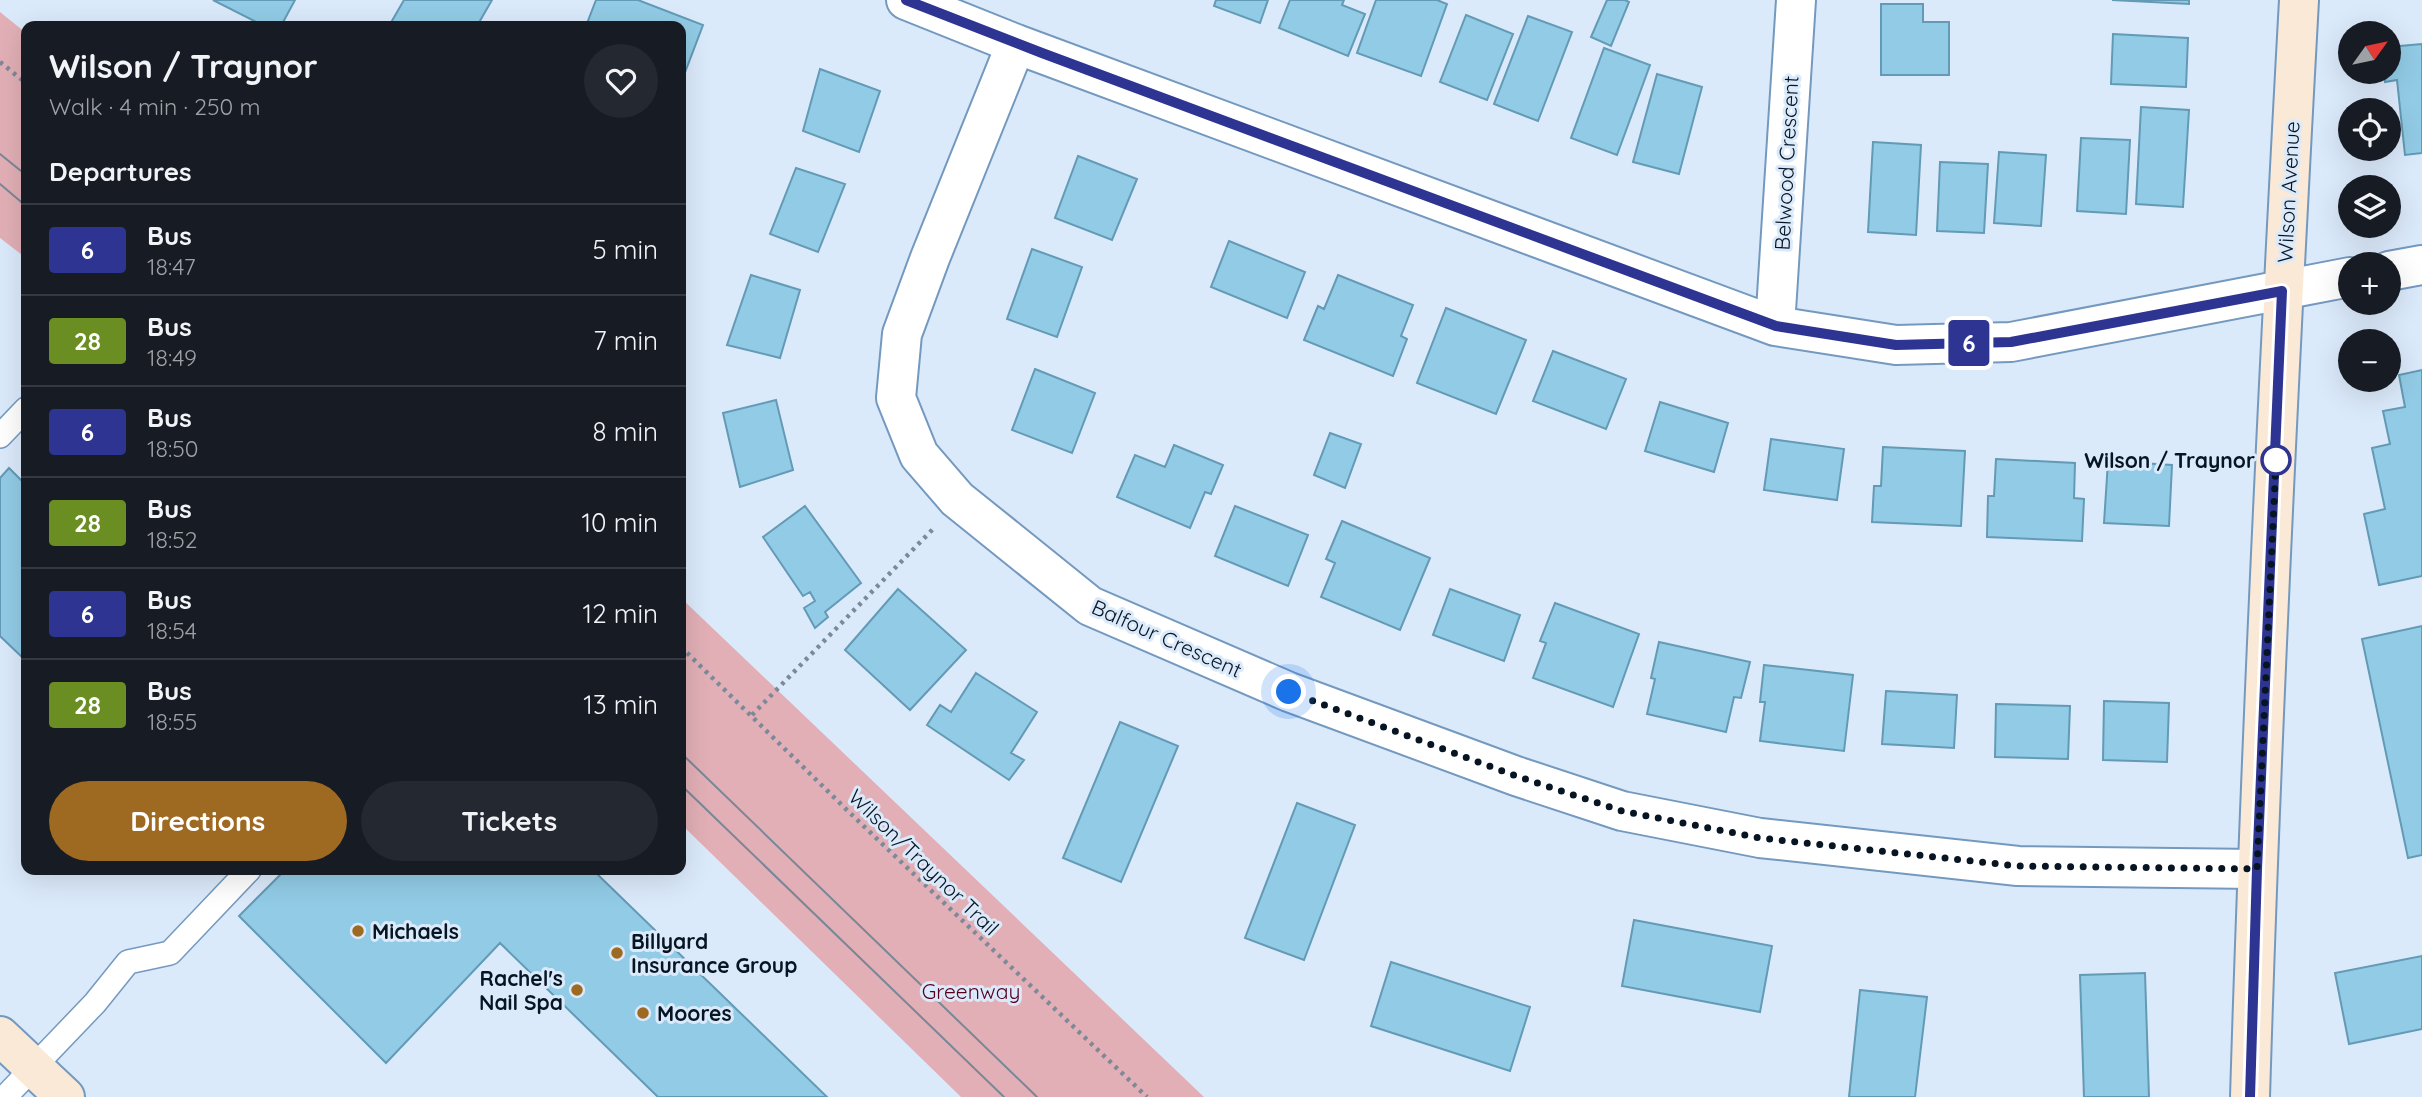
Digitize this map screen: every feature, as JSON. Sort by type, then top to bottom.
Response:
[{"type":"street","points":[[906,0],[1016,44],[1776,326],[1896,345],[2011,342],[2338,279]]},
{"type":"street","name":"Belwood Crescent","points":[[1776,326],[1796,0]]},
{"type":"street","name":"Wilson Avenue","points":[[2250,1097],[2282,291],[2299,0]]},
{"type":"street","name":"Balfour Crescent","points":[[1016,44],[902,334],[896,398],[919,455],[957,499],[1090,606],[1289,692],[1516,776],[1622,811],[1760,838],[2018,866],[2257,869]]},
{"type":"street","points":[[2401,269],[2422,265]]},
{"type":"street","points":[[0,1036],[65,1097]]},
{"type":"lane","points":[[0,436],[21,414]]},
{"type":"lane","points":[[5,1097],[95,1003],[128,962],[170,954],[244,875]]},
{"type":"path","points":[[0,62],[21,79]]},
{"type":"path","points":[[752,715],[933,529]]},
{"type":"path","name":"Wilson/Traynor Trail","points":[[686,652],[1147,1097]]},
{"type":"green space","points":[[0,12],[21,29],[21,254],[0,238]]},
{"type":"green space","name":"Greenway","points":[[686,603],[1204,1097],[961,1097],[686,829]]},
{"type":"building","points":[[213,0],[295,0],[284,21],[254,21]]},
{"type":"building","points":[[404,0],[492,0],[480,21],[392,21]]},
{"type":"building","points":[[596,0],[638,0],[703,25],[686,70],[686,21],[588,21]]},
{"type":"building","points":[[1216,0],[1268,0],[1260,23],[1214,6]]},
{"type":"building","points":[[1290,0],[1344,0],[1342,5],[1365,14],[1348,56],[1279,28]]},
{"type":"building","points":[[1376,0],[1437,0],[1447,4],[1421,76],[1357,53]]},
{"type":"building","points":[[1607,0],[1629,2],[1611,46],[1591,37]]},
{"type":"building","points":[[2112,0],[2189,0],[2189,4]]},
{"type":"building","points":[[1881,4],[1923,4],[1923,22],[1949,22],[1949,75],[1881,75]]},
{"type":"building","points":[[1466,15],[1513,34],[1487,100],[1440,82]]},
{"type":"building","points":[[1528,16],[1572,32],[1538,121],[1494,104]]},
{"type":"building","points":[[2113,34],[2188,38],[2186,87],[2111,84]]},
{"type":"building","points":[[2422,44],[2422,153],[2405,155],[2397,84],[2401,84],[2401,46]]},
{"type":"building","points":[[1604,48],[1650,65],[1617,155],[1571,138]]},
{"type":"building","points":[[820,69],[880,91],[859,152],[803,131]]},
{"type":"building","points":[[1657,74],[1702,87],[1679,174],[1633,162]]},
{"type":"building","points":[[2141,107],[2189,110],[2183,207],[2136,204]]},
{"type":"building","points":[[2081,138],[2130,140],[2126,214],[2077,211]]},
{"type":"building","points":[[1873,142],[1921,145],[1916,235],[1868,232]]},
{"type":"building","points":[[1999,152],[2046,155],[2041,226],[1994,223]]},
{"type":"building","points":[[1078,156],[1137,179],[1112,240],[1055,218]]},
{"type":"building","points":[[1940,162],[1988,164],[1984,233],[1937,231]]},
{"type":"building","points":[[796,168],[845,184],[818,252],[770,234]]},
{"type":"building","points":[[1229,241],[1305,272],[1287,318],[1211,287]]},
{"type":"building","points":[[1032,249],[1082,267],[1057,337],[1007,319]]},
{"type":"building","points":[[751,275],[800,290],[780,358],[727,345]]},
{"type":"building","points":[[1338,275],[1413,305],[1401,336],[1407,339],[1393,376],[1304,340],[1318,306],[1324,309]]},
{"type":"building","points":[[1446,308],[1526,340],[1496,414],[1417,383]]},
{"type":"building","points":[[1553,351],[1626,379],[1606,429],[1533,401]]},
{"type":"building","points":[[1035,369],[1095,393],[1072,453],[1012,430]]},
{"type":"building","points":[[2422,370],[2422,576],[2379,585],[2364,514],[2385,509],[2372,448],[2390,444],[2383,411],[2405,407],[2401,375]]},
{"type":"building","points":[[776,400],[793,470],[740,487],[723,413]]},
{"type":"building","points":[[1660,402],[1728,423],[1714,472],[1645,451]]},
{"type":"building","points":[[1330,433],[1361,444],[1345,488],[1314,475]]},
{"type":"building","points":[[1771,439],[1844,449],[1837,500],[1764,490]]},
{"type":"building","points":[[1174,445],[1223,465],[1211,494],[1205,492],[1190,528],[1117,497],[1135,455],[1165,467]]},
{"type":"building","points":[[1883,447],[1965,451],[1961,526],[1872,522],[1874,486],[1881,486]]},
{"type":"building","points":[[1996,459],[2075,463],[2074,498],[2084,499],[2082,541],[1987,537],[1988,496],[1994,496]]},
{"type":"building","points":[[2108,461],[2172,465],[2169,526],[2104,523]]},
{"type":"building","points":[[9,468],[21,480],[21,656],[0,636],[0,478]]},
{"type":"building","points":[[805,506],[861,583],[825,612],[828,617],[815,628],[804,608],[815,601],[810,592],[803,596],[763,537]]},
{"type":"building","points":[[1235,506],[1308,535],[1288,586],[1215,556]]},
{"type":"building","points":[[1342,521],[1430,558],[1400,630],[1321,597],[1335,563],[1326,559]]},
{"type":"building","points":[[898,589],[966,650],[910,710],[845,650]]},
{"type":"building","points":[[1450,589],[1520,615],[1504,661],[1433,635]]},
{"type":"building","points":[[1555,603],[1639,634],[1613,707],[1533,678],[1546,643],[1540,641]]},
{"type":"building","points":[[2422,626],[2422,855],[2408,858],[2362,639]]},
{"type":"building","points":[[1659,642],[1750,662],[1741,698],[1734,697],[1726,732],[1647,714],[1655,679],[1651,678]]},
{"type":"building","points":[[1764,665],[1853,675],[1844,751],[1760,741],[1765,702],[1760,702]]},
{"type":"building","points":[[976,673],[1037,712],[1011,753],[1024,760],[1009,780],[927,725],[940,705],[951,712]]},
{"type":"building","points":[[1886,691],[1957,695],[1954,748],[1882,744]]},
{"type":"building","points":[[2104,701],[2169,703],[2167,762],[2103,760]]},
{"type":"building","points":[[1996,704],[2070,706],[2068,759],[1995,757]]},
{"type":"building","points":[[1120,722],[1178,746],[1121,882],[1063,858]]},
{"type":"building","points":[[1297,803],[1355,825],[1304,960],[1245,938]]},
{"type":"building","points":[[280,875],[598,875],[827,1097],[658,1097],[500,943],[386,1063],[239,916]]},
{"type":"building","points":[[1634,920],[1772,946],[1760,1012],[1622,986]]},
{"type":"building","points":[[2422,956],[2422,1029],[2349,1044],[2335,973]]},
{"type":"building","points":[[1391,962],[1530,1007],[1510,1071],[1371,1026]]},
{"type":"building","points":[[2145,973],[2149,1097],[2084,1097],[2080,975]]},
{"type":"building","points":[[1860,990],[1927,997],[1915,1097],[1849,1097]]},
{"type":"tram line","points":[[0,154],[21,171]]},
{"type":"tram line","points":[[0,184],[21,202]]},
{"type":"tram line","points":[[686,758],[1037,1097]]},
{"type":"tram line","points":[[686,790],[1004,1097]]},
{"type":"bus line","name":"6","points":[[906,0],[1776,326],[1896,345],[2011,342],[2282,291],[2250,1097]]},
{"type":"place","name":"Wilson / Traynor","points":[[2276,460]]},
{"type":"place","name":"Michaels","points":[[358,931]]},
{"type":"place","name":"Billyard Insurance Group","points":[[617,953]]},
{"type":"place","name":"Rachel's Nail Spa","points":[[577,990]]},
{"type":"place","name":"Moores","points":[[643,1013]]},
{"type":"route","points":[[1289,692],[1516,776],[1622,811],[1760,838],[2018,866],[2257,869],[2276,460]]}]
